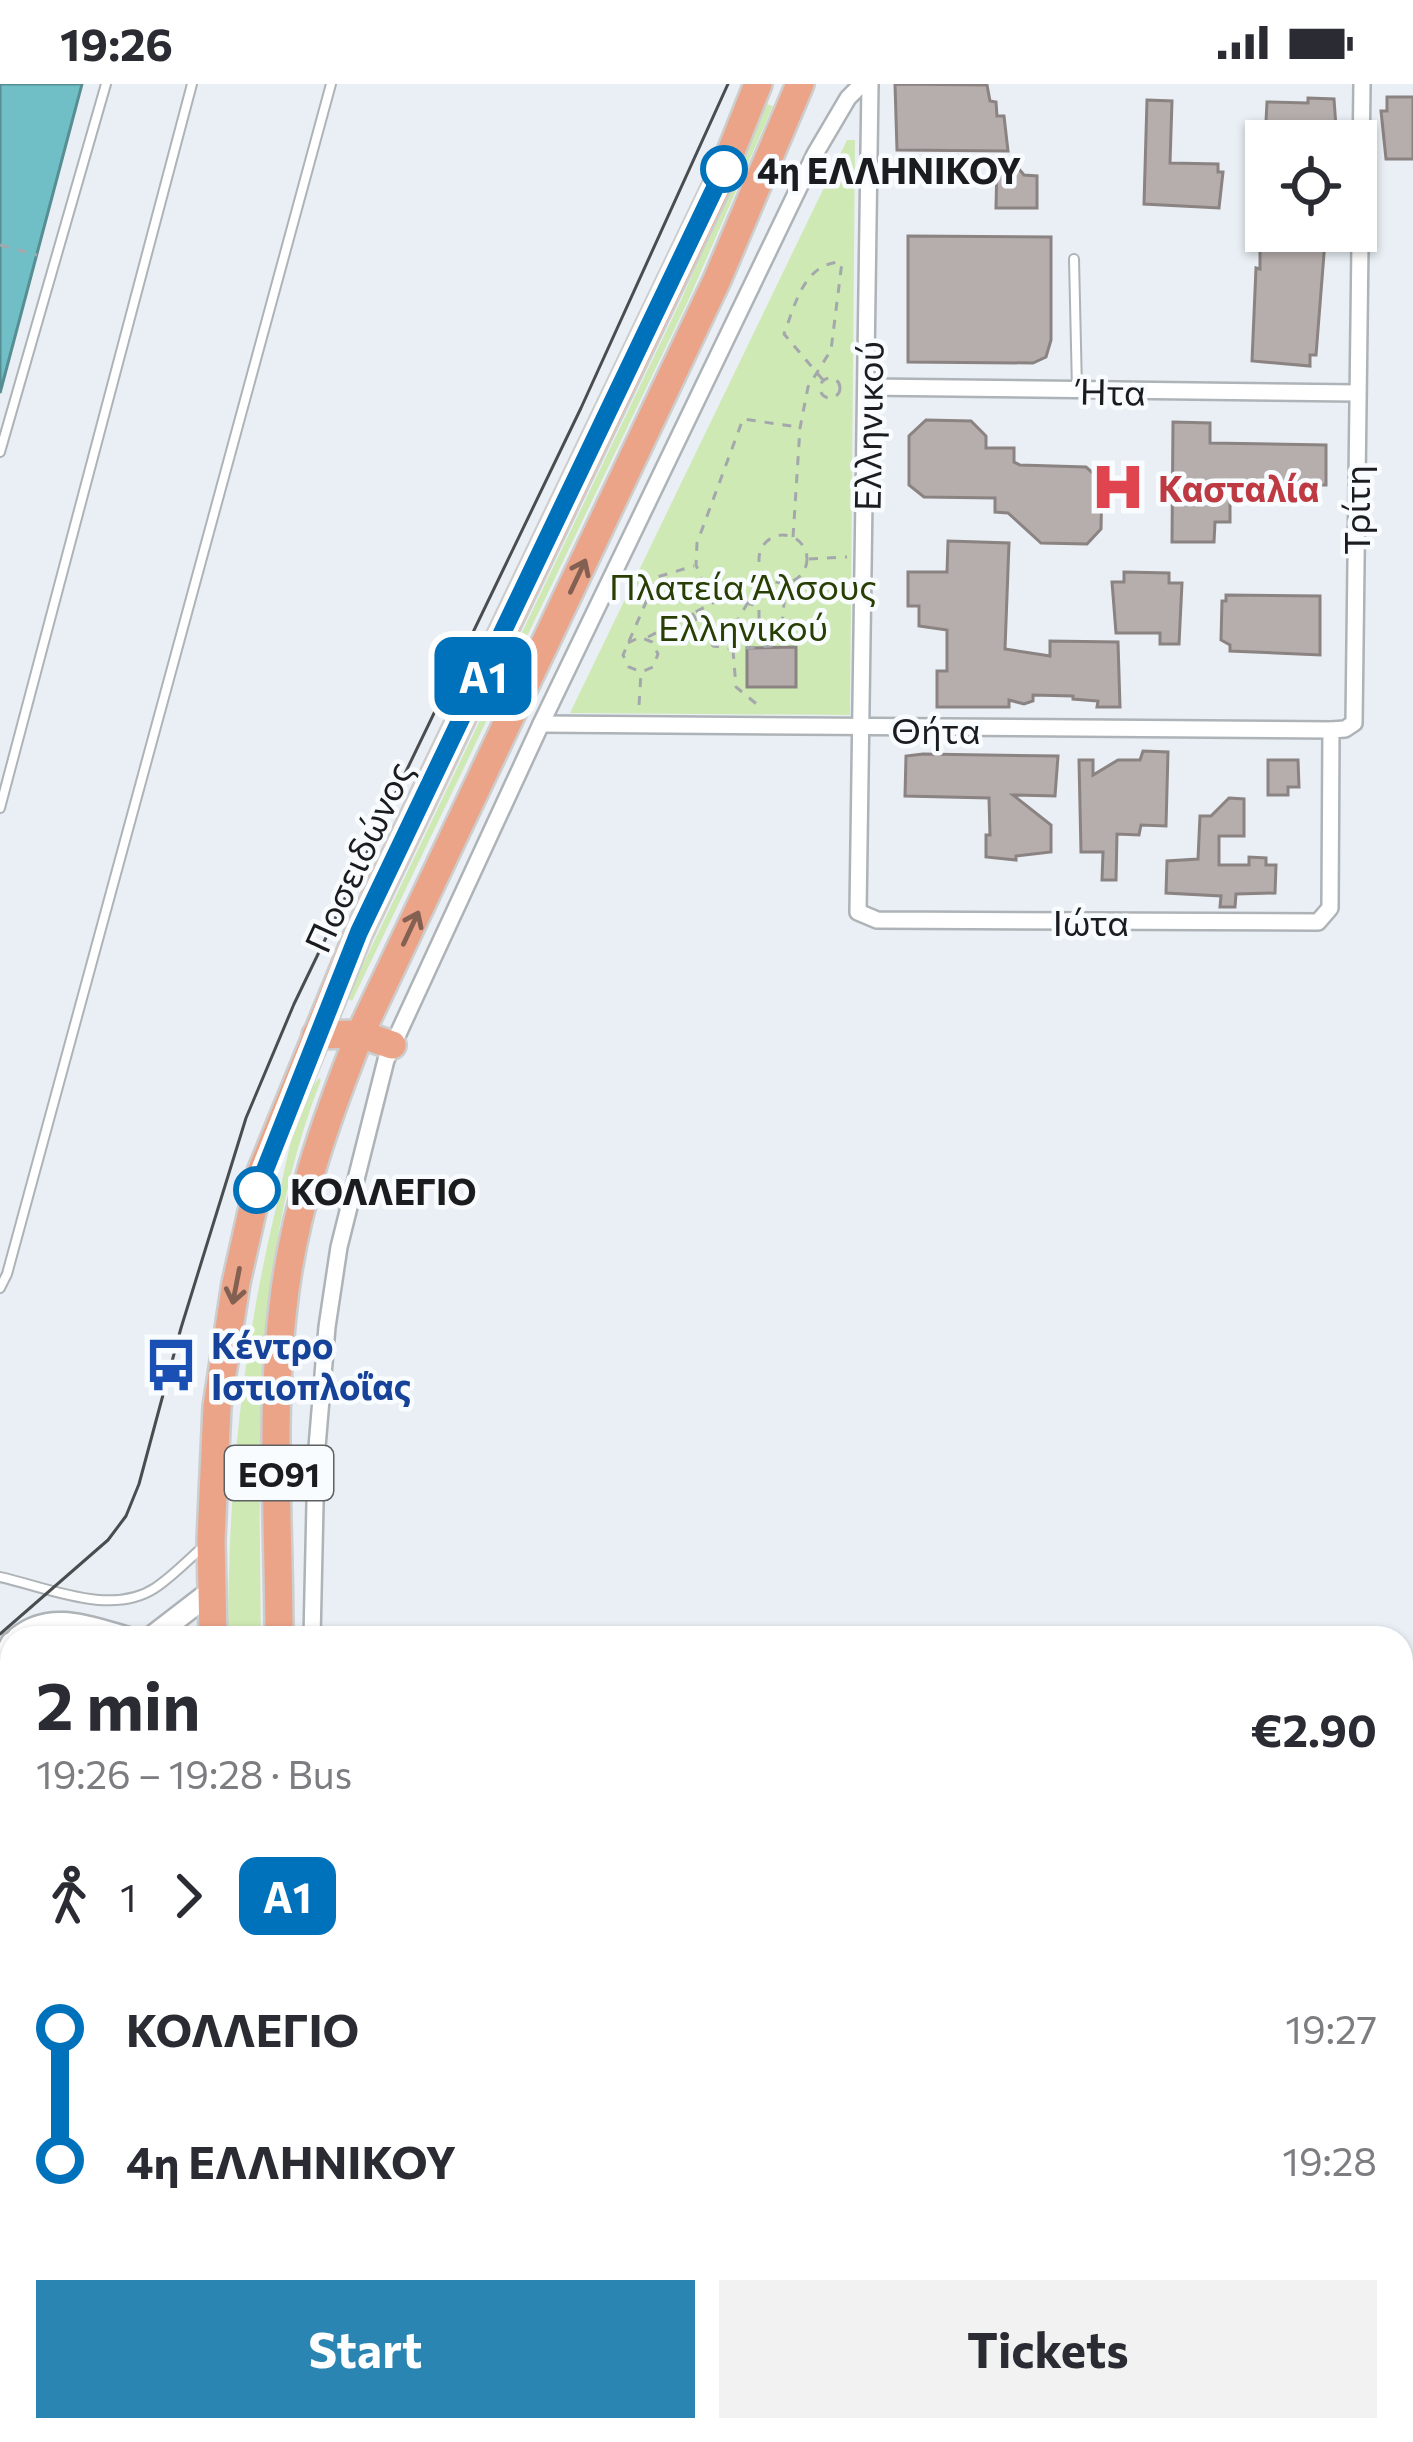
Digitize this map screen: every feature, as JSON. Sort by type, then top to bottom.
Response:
[{"type":"highway","name":"Ποσειδώνος","points":[[212,1626],[217,1407],[236,1283],[262,1172],[359,932],[720,179],[758,84]]},
{"type":"highway","name":"ΕΟ91","points":[[279,1626],[283,1307],[304,1194],[360,1034],[718,280],[800,84]]},
{"type":"highway","points":[[316,1035],[360,1034],[392,1045]]},
{"type":"street","name":"Ελληνικού","points":[[858,912],[870,262],[866,84]]},
{"type":"street","points":[[311,1626],[316,1459],[327,1328],[339,1247],[392,1045],[815,154],[848,98],[866,84]]},
{"type":"street","name":"Τρίτη","points":[[1325,918],[1330,908],[1331,730],[1354,724],[1362,84]]},
{"type":"street","name":"Ήτα","points":[[867,387],[1356,393]]},
{"type":"street","name":"Θήτα","points":[[541,724],[1331,730]]},
{"type":"street","name":"Ιώτα","points":[[858,912],[877,920],[1318,922],[1325,918]]},
{"type":"street","points":[[167,1626],[212,1592]]},
{"type":"street","points":[[38,1626],[57,1622],[74,1626]]},
{"type":"lane","points":[[0,452],[106,84]]},
{"type":"lane","points":[[0,808],[192,84]]},
{"type":"lane","points":[[0,1288],[8,1274],[332,84]]},
{"type":"lane","points":[[1074,259],[1077,390]]},
{"type":"lane","points":[[0,1577],[97,1599],[129,1598],[156,1587],[211,1540]]},
{"type":"path","points":[[0,245],[37,255]]},
{"type":"path","points":[[793,537],[800,428],[808,387],[830,350],[842,262]]},
{"type":"path","points":[[823,380],[784,334],[805,282],[825,264],[870,262]]},
{"type":"path","points":[[711,602],[697,565],[698,543],[743,419],[800,428]]},
{"type":"path","points":[[784,535],[803,546],[807,559],[800,576],[786,583],[764,575],[758,560],[768,539],[784,535]]},
{"type":"path","points":[[807,559],[866,556]]},
{"type":"path","points":[[641,672],[625,662],[628,643],[657,577],[697,565]]},
{"type":"path","points":[[692,613],[713,646],[780,645],[786,583]]},
{"type":"path","points":[[628,643],[647,638],[727,596],[759,608],[759,645]]},
{"type":"path","points":[[749,601],[736,623],[736,687],[760,707],[761,726]]},
{"type":"path","points":[[641,672],[657,661],[657,647],[647,638]]},
{"type":"path","points":[[638,725],[641,672]]},
{"type":"green space","points":[[766,104],[773,106],[688,301],[352,1001],[347,998],[682,298]]},
{"type":"green space","name":"Πλατεία Άλσους Ελληνικού","points":[[847,140],[855,140],[850,715],[570,713]]},
{"type":"green space","points":[[319,1078],[282,1216],[264,1355],[261,1626],[228,1626],[234,1472],[246,1363],[293,1136]]},
{"type":"water","points":[[0,84],[82,84],[0,393]]},
{"type":"building","points":[[895,84],[987,85],[997,116],[1004,116],[1008,151],[897,150]]},
{"type":"building","points":[[1387,97],[1413,97],[1413,159],[1386,159],[1381,111],[1387,111]]},
{"type":"building","points":[[1308,98],[1334,99],[1336,120],[1266,120],[1267,102],[1308,103]]},
{"type":"building","points":[[1147,100],[1172,101],[1170,163],[1218,164],[1218,172],[1223,172],[1219,208],[1144,204]]},
{"type":"building","points":[[997,162],[1037,176],[1037,208],[996,208]]},
{"type":"building","points":[[908,236],[1051,237],[1051,340],[1046,357],[1033,363],[908,362]]},
{"type":"building","points":[[1260,252],[1324,252],[1316,355],[1310,355],[1310,366],[1252,361],[1256,268],[1260,269]]},
{"type":"building","points":[[926,420],[971,421],[986,436],[986,448],[1014,448],[1014,462],[1020,465],[1086,467],[1102,481],[1101,529],[1087,544],[1041,543],[1008,513],[995,512],[995,498],[924,497],[909,485],[909,436]]},
{"type":"building","points":[[1173,422],[1210,423],[1210,443],[1326,445],[1326,485],[1230,484],[1230,522],[1215,522],[1214,542],[1172,542]]},
{"type":"building","points":[[948,541],[1009,543],[1005,649],[1050,656],[1050,641],[1118,642],[1120,707],[1097,707],[1098,701],[1073,696],[1033,695],[1033,701],[1024,704],[1009,700],[1009,707],[937,707],[937,671],[947,671],[947,630],[919,626],[919,606],[908,606],[908,572],[947,572]]},
{"type":"building","points":[[1124,572],[1169,573],[1169,583],[1182,583],[1179,644],[1160,644],[1160,633],[1116,633],[1112,582],[1124,582]]},
{"type":"building","points":[[1226,595],[1320,596],[1320,655],[1230,651],[1230,645],[1221,640]]},
{"type":"building","points":[[796,647],[796,687],[747,687],[747,648]]},
{"type":"building","points":[[1143,751],[1168,752],[1166,826],[1141,825],[1139,835],[1117,834],[1116,880],[1102,880],[1103,852],[1081,852],[1079,760],[1093,760],[1093,775],[1118,760],[1140,760]]},
{"type":"building","points":[[906,756],[1058,756],[1055,796],[1013,795],[1051,825],[1051,852],[1016,856],[1016,860],[986,857],[989,798],[905,796]]},
{"type":"building","points":[[1268,760],[1298,760],[1299,787],[1288,787],[1288,795],[1268,795]]},
{"type":"building","points":[[1229,798],[1244,799],[1244,836],[1219,836],[1219,865],[1249,865],[1249,857],[1266,858],[1266,865],[1276,865],[1275,893],[1236,894],[1235,907],[1220,907],[1221,896],[1166,893],[1167,861],[1198,859],[1200,816],[1211,816]]},
{"type":"tram line","points":[[9,1626],[108,1540],[126,1516],[246,1118],[294,1004],[581,408],[728,84]]},
{"type":"bus line","name":"Α1","points":[[257,1190],[359,932],[724,169]]},
{"type":"place","name":"4η ΕΛΛΗΝΙΚΟΥ","points":[[724,169]]},
{"type":"place","name":"Κασταλία","points":[[1118,487]]},
{"type":"place","name":"ΚΟΛΛΕΓΙΟ","points":[[257,1190]]},
{"type":"place","name":"Κέντρο Ιστιοπλοΐας","points":[[171,1365]]}]
